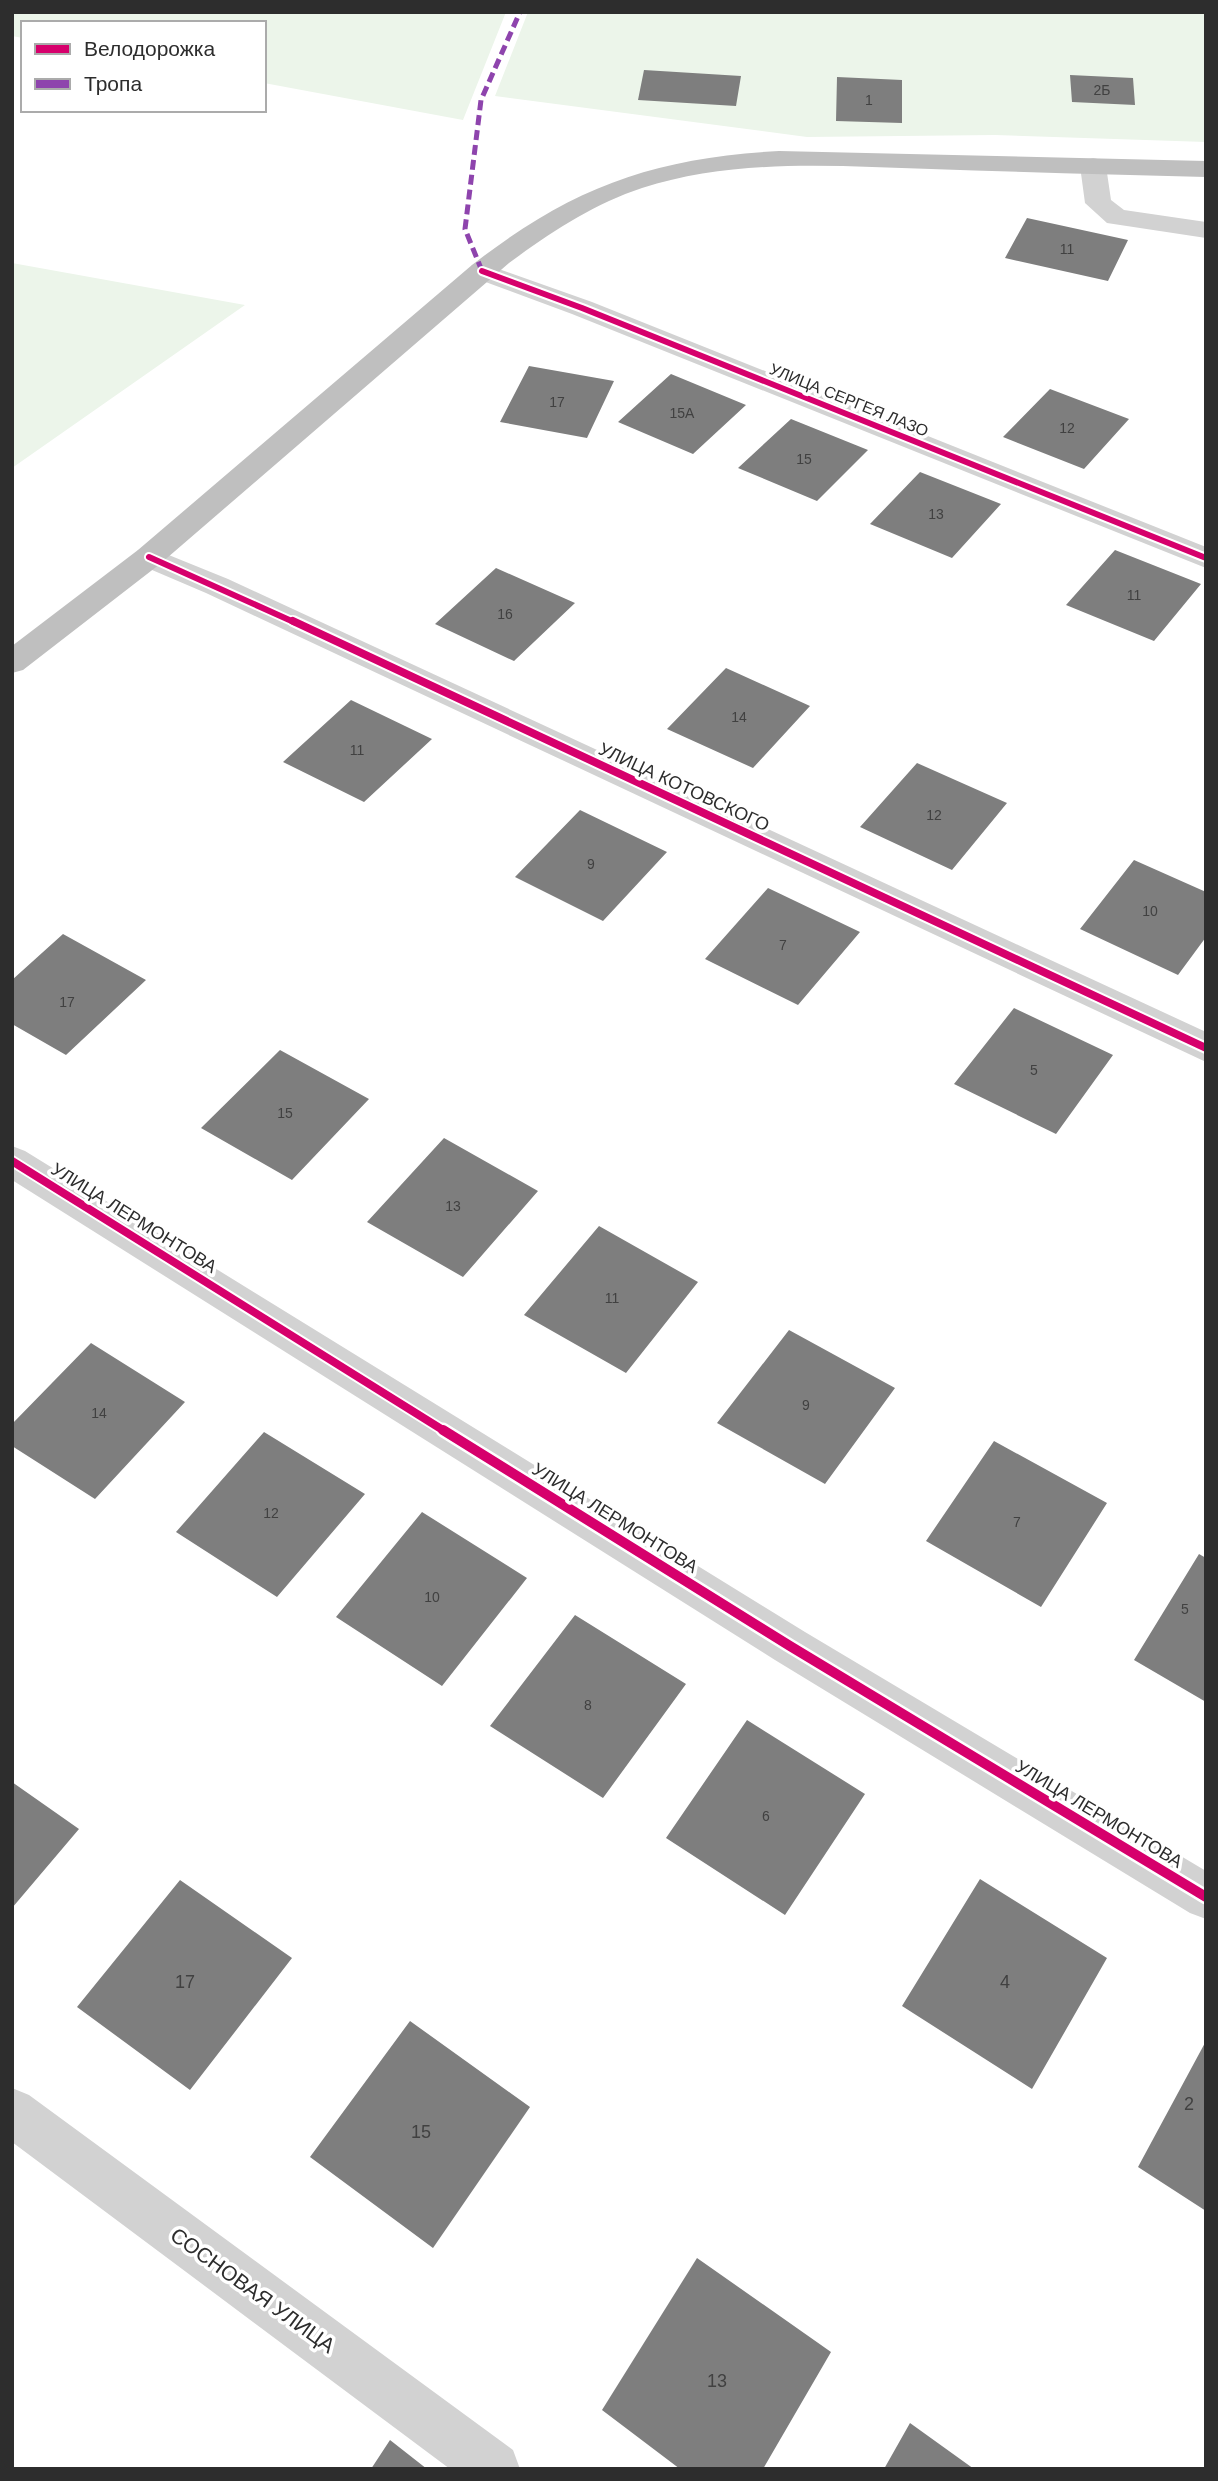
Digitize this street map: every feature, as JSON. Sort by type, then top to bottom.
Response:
[{"type":"highway","points":[[12,662],[149,557],[526,236],[578,205],[632,182],[686,169],[743,161],[841,158],[1206,169]]},
{"type":"street","points":[[1093,166],[1098,203],[1116,218],[1206,230]]},
{"type":"street","name":"УЛИЦА СЕРГЕЯ ЛАЗО","points":[[482,271],[582,308],[1206,558]]},
{"type":"street","name":"УЛИЦА КОТОВСКОГО","points":[[149,557],[1206,1048]]},
{"type":"street","name":"УЛИЦА ЛЕРМОНТОВА","points":[[12,1161],[790,1646],[1206,1897]]},
{"type":"street","name":"СОСНОВАЯ УЛИЦА","points":[[12,2112],[494,2469]]},
{"type":"shaded area","points":[[12,12],[506,12],[463,120],[266,83],[266,21],[21,21],[21,38],[12,36]]},
{"type":"shaded area","points":[[528,12],[1206,12],[1206,142],[995,135],[807,137],[495,96]]},
{"type":"shaded area","points":[[12,263],[245,305],[12,468]]},
{"type":"building","points":[[644,70],[741,76],[736,106],[638,100]]},
{"type":"building","points":[[1070,75],[1133,78],[1135,105],[1072,102]]},
{"type":"building","points":[[837,77],[902,80],[902,123],[836,121]]},
{"type":"building","points":[[1027,218],[1128,240],[1108,281],[1005,258]]},
{"type":"building","points":[[529,366],[614,381],[587,438],[500,422]]},
{"type":"building","points":[[671,374],[746,405],[693,454],[618,422]]},
{"type":"building","points":[[1050,389],[1129,419],[1084,469],[1003,437]]},
{"type":"building","points":[[791,419],[868,450],[817,501],[738,468]]},
{"type":"building","points":[[920,472],[1001,504],[952,558],[870,524]]},
{"type":"building","points":[[1115,550],[1201,584],[1154,641],[1066,605]]},
{"type":"building","points":[[496,568],[575,603],[514,661],[435,624]]},
{"type":"building","points":[[726,668],[810,706],[753,768],[667,729]]},
{"type":"building","points":[[351,700],[432,739],[364,802],[283,762]]},
{"type":"building","points":[[917,763],[1007,803],[952,870],[860,827]]},
{"type":"building","points":[[580,810],[667,852],[603,921],[515,877]]},
{"type":"building","points":[[1134,860],[1206,892],[1206,937],[1178,975],[1080,929]]},
{"type":"building","points":[[768,888],[860,932],[798,1005],[705,959]]},
{"type":"building","points":[[63,934],[146,980],[66,1055],[12,1024],[12,980]]},
{"type":"building","points":[[1014,1008],[1113,1055],[1056,1134],[954,1084]]},
{"type":"building","points":[[280,1050],[369,1099],[292,1180],[201,1128]]},
{"type":"building","points":[[444,1138],[538,1191],[463,1277],[367,1222]]},
{"type":"building","points":[[599,1226],[698,1282],[626,1373],[524,1315]]},
{"type":"building","points":[[789,1330],[895,1388],[825,1484],[717,1423]]},
{"type":"building","points":[[91,1343],[185,1402],[95,1499],[12,1446],[12,1424]]},
{"type":"building","points":[[264,1432],[365,1494],[277,1597],[176,1532]]},
{"type":"building","points":[[994,1441],[1107,1503],[1041,1607],[926,1541]]},
{"type":"building","points":[[422,1512],[527,1578],[442,1686],[336,1617]]},
{"type":"building","points":[[1199,1554],[1206,1558],[1206,1702],[1134,1660]]},
{"type":"building","points":[[575,1615],[686,1684],[603,1798],[490,1726]]},
{"type":"building","points":[[747,1720],[865,1794],[785,1915],[666,1838]]},
{"type":"building","points":[[12,1782],[79,1829],[12,1908]]},
{"type":"building","points":[[980,1879],[1107,1958],[1032,2089],[902,2006]]},
{"type":"building","points":[[180,1880],[292,1958],[190,2090],[77,2007]]},
{"type":"building","points":[[410,2021],[530,2107],[433,2248],[310,2157]]},
{"type":"building","points":[[1206,2041],[1206,2211],[1138,2167]]},
{"type":"building","points":[[697,2258],[831,2352],[763,2469],[680,2469],[602,2410]]},
{"type":"building","points":[[910,2423],[974,2469],[884,2469]]},
{"type":"building","points":[[390,2440],[427,2469],[371,2469]]},
{"type":"marked path","points":[[482,271],[465,229],[481,100],[520,12]]},
{"type":"cycle path","points":[[482,271],[582,308],[1206,558]]},
{"type":"cycle path","points":[[149,557],[217,586],[1206,1048]]},
{"type":"cycle path","points":[[12,1161],[790,1646],[1206,1897]]}]
